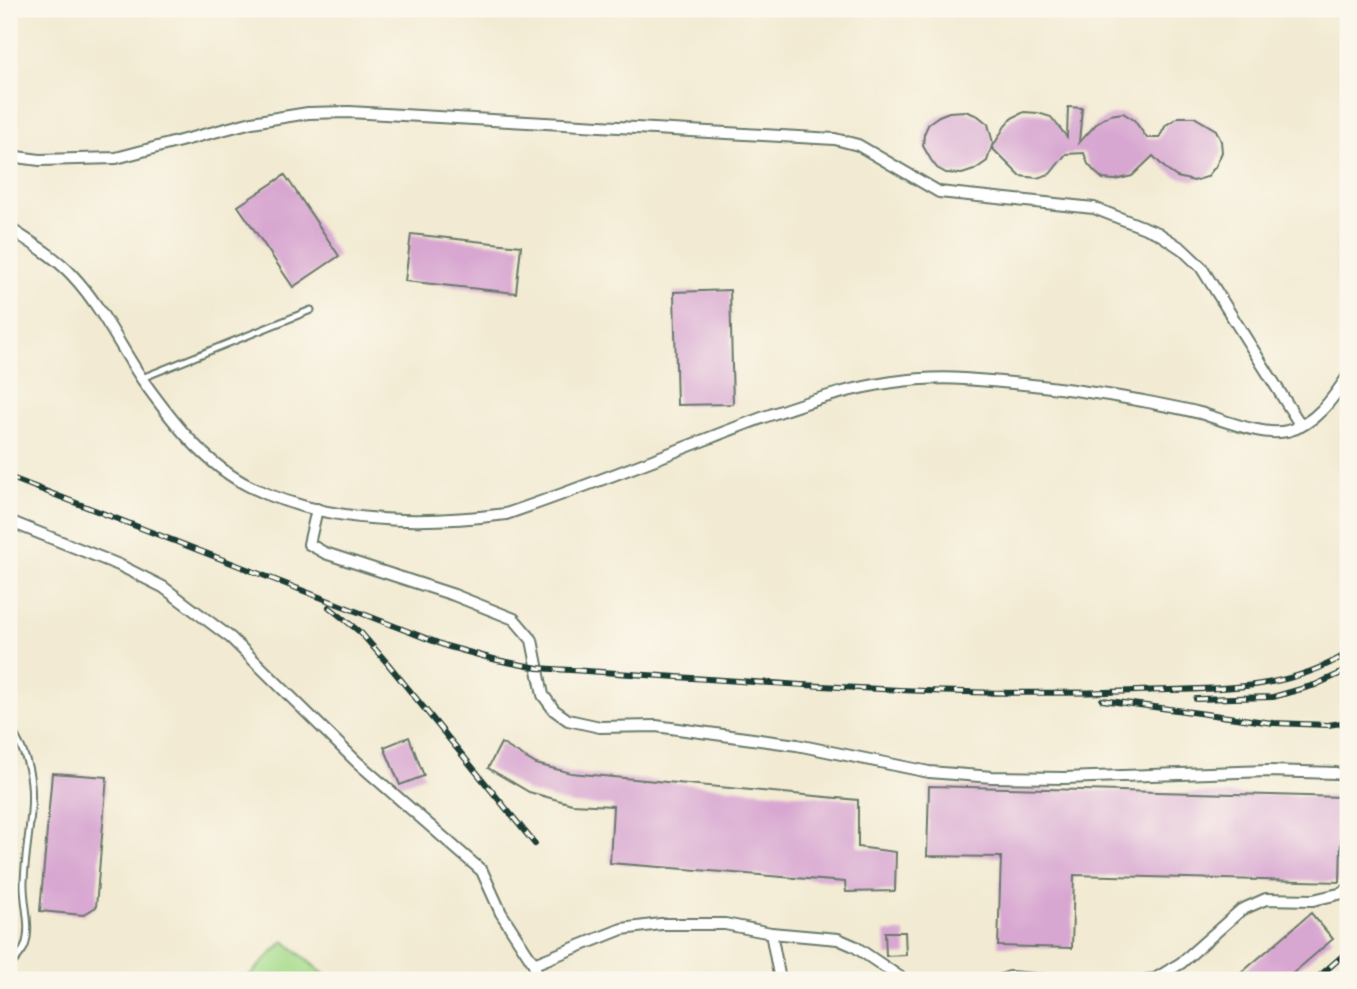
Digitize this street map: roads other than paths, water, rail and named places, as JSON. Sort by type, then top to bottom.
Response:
[{"type":"street","points":[[9,156],[40,160],[116,158],[252,122],[308,113],[349,112],[835,139],[858,145],[912,179],[939,192],[1094,208],[1158,233],[1182,249],[1201,267],[1301,426]]},
{"type":"street","points":[[9,228],[49,255],[72,275],[95,303],[142,378],[178,428],[215,463],[248,485],[298,505],[360,517],[465,520],[506,514],[748,423],[849,390],[891,381],[922,378],[1031,386],[1140,401],[1198,412],[1258,429],[1285,432],[1301,426],[1321,412],[1348,376]]},
{"type":"street","points":[[317,509],[309,544],[325,553],[454,595],[514,619],[533,640],[543,695],[554,710],[568,720],[600,727],[669,727],[797,745],[929,772],[992,777],[1064,778],[1268,771],[1336,773],[1348,776]]},
{"type":"street","points":[[9,521],[119,565],[163,587],[231,638],[357,762],[482,871],[501,914],[534,964],[538,980]]},
{"type":"street","points":[[1146,980],[1155,979],[1181,962],[1241,910],[1266,898],[1313,900],[1343,893],[1348,889]]},
{"type":"street","points":[[534,964],[612,932],[635,927],[661,924],[725,924],[771,933],[838,939],[854,946],[904,980]]},
{"type":"street","points":[[771,933],[780,980]]},
{"type":"street","points":[[1001,980],[1010,977],[1048,980]]},
{"type":"lane","points":[[142,378],[311,310]]},
{"type":"lane","points":[[9,727],[21,743],[29,763],[33,804],[24,883],[26,944],[9,967]]},
{"type":"railway","points":[[9,477],[446,646],[538,668],[838,687],[1062,693],[1246,686],[1299,675],[1348,653]]},
{"type":"railway","points":[[329,607],[361,633],[388,664],[535,844]]},
{"type":"railway","points":[[1196,699],[1273,697],[1315,685],[1348,670]]},
{"type":"railway","points":[[1102,700],[1273,723],[1328,725],[1348,722]]},
{"type":"railway","points":[[1315,980],[1348,951]]}]
